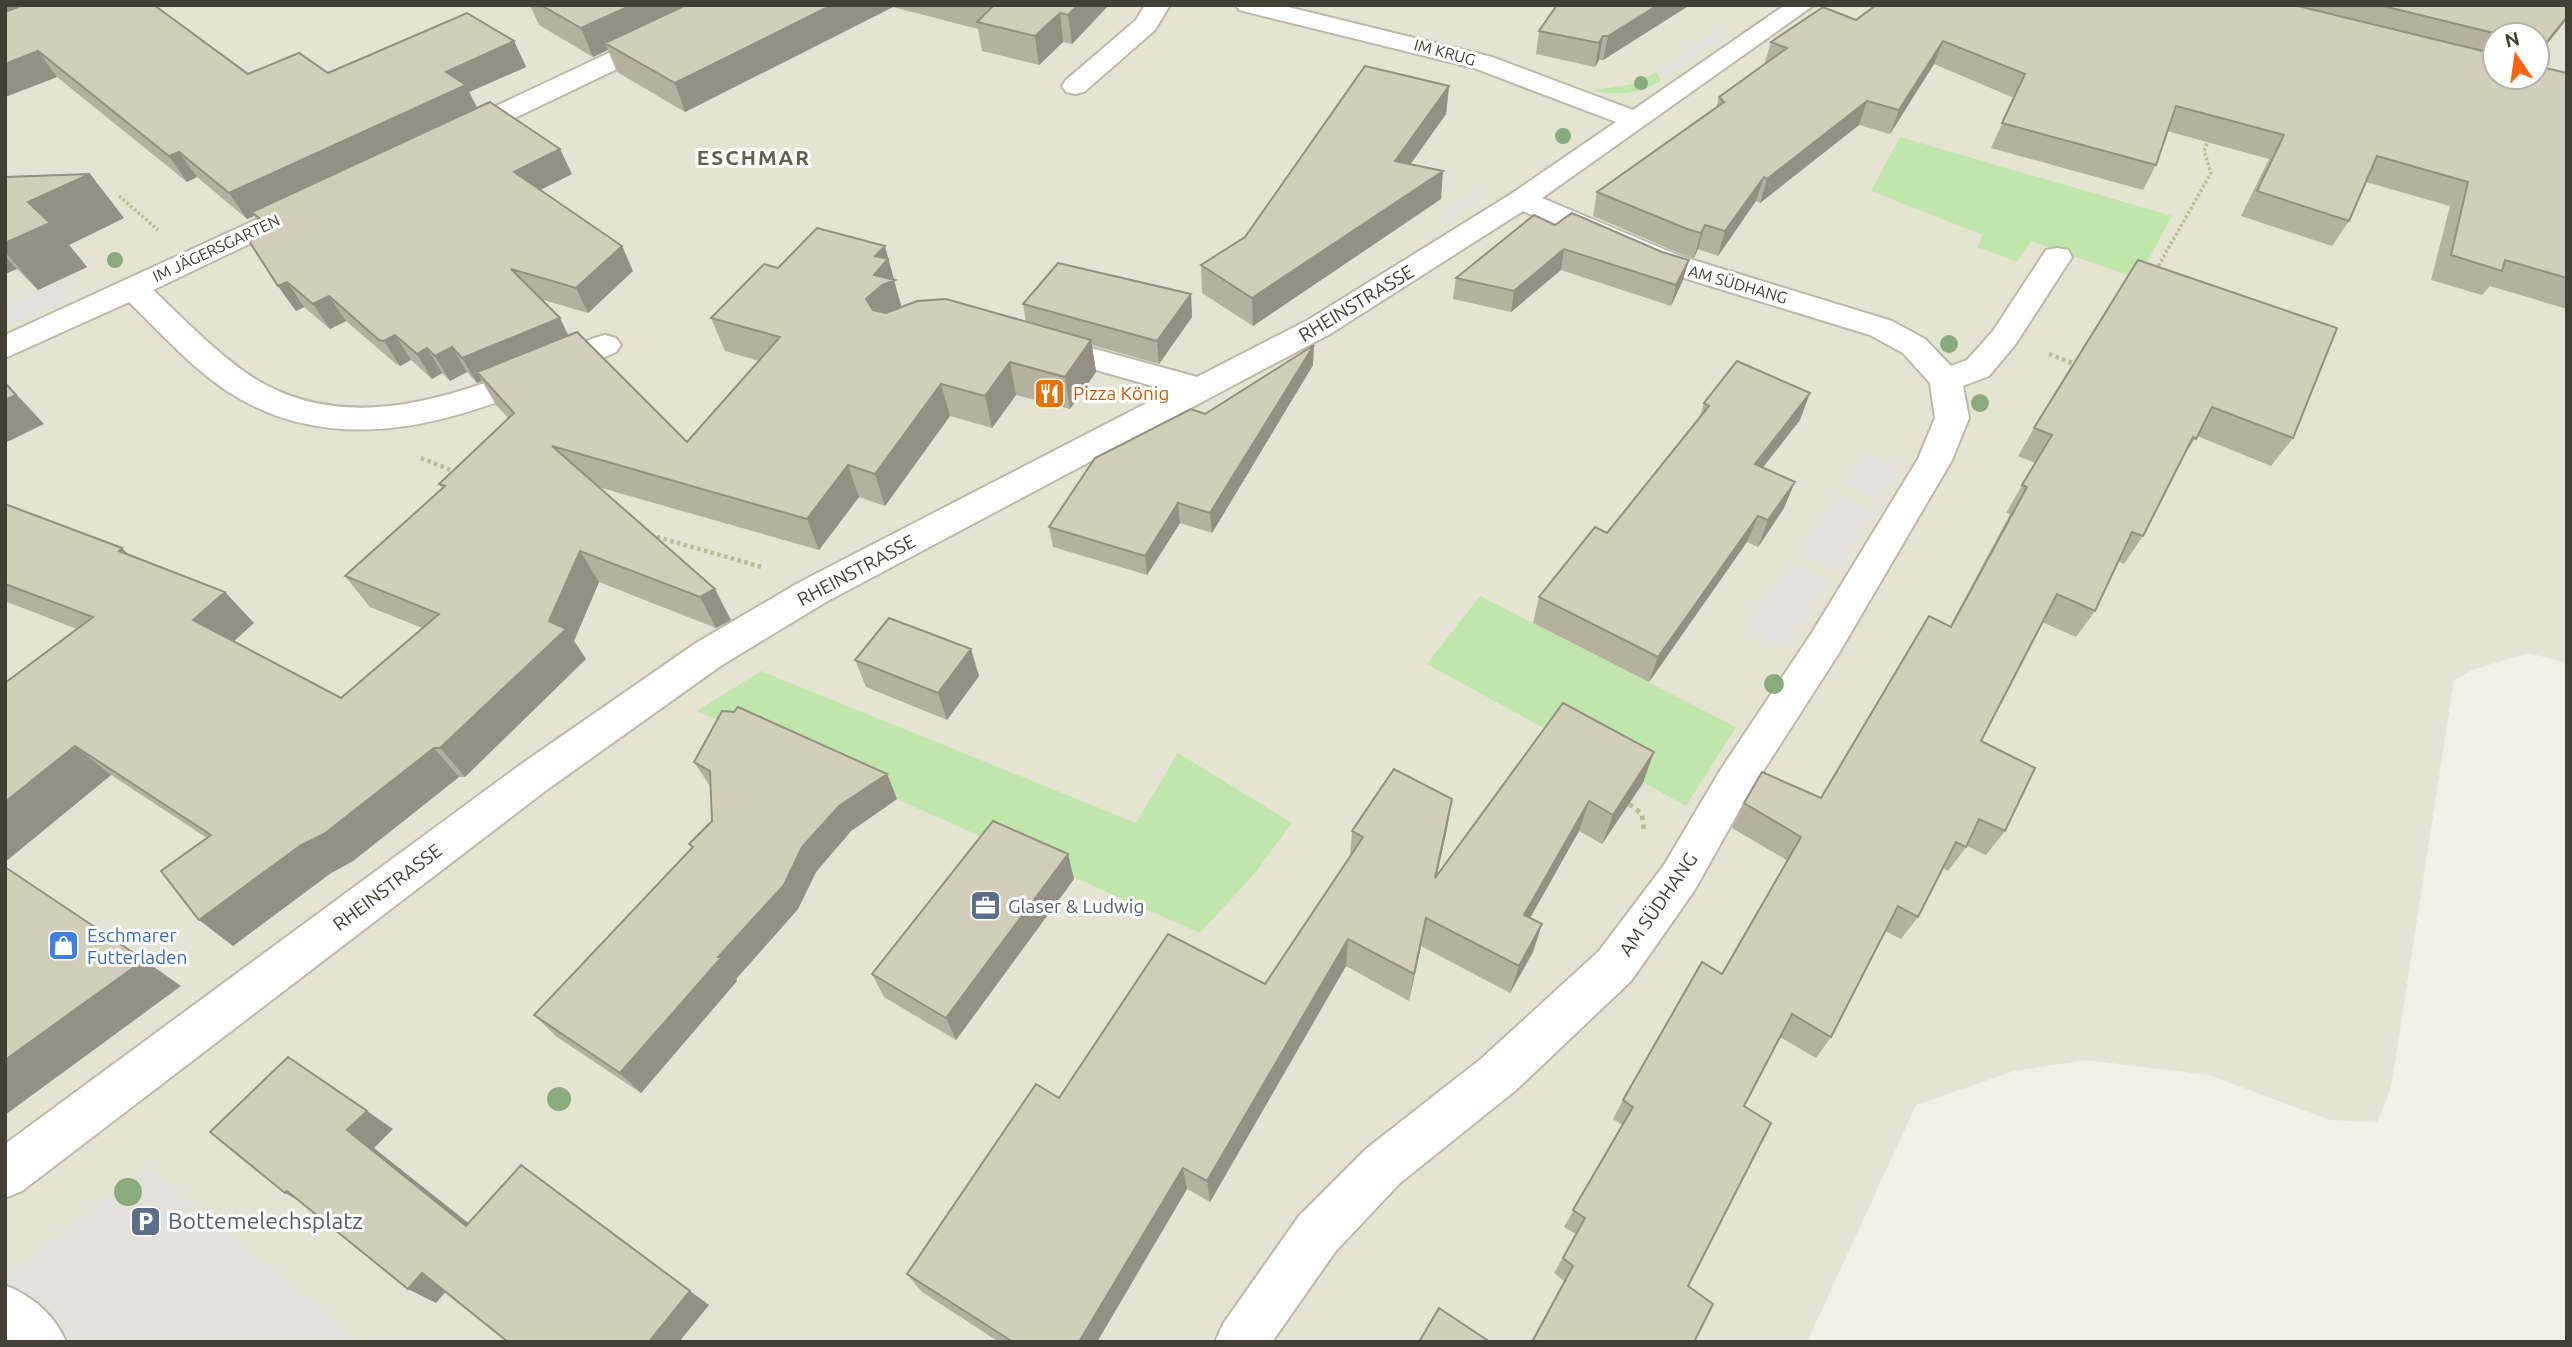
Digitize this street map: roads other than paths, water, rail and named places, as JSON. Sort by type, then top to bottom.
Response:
[{"type":"street","points":[[431,147],[731,5]]},
{"type":"street","points":[[1075,86],[1146,25],[1158,5]]},
{"type":"street","name":"IM KRUG","points":[[1248,5],[1483,62],[1635,120]]},
{"type":"street","name":"RHEINSTRASSE","points":[[5,1174],[534,777],[709,654],[827,585],[1319,327],[1521,200],[1802,5]]},
{"type":"street","name":"IM JÄGERSGARTEN","points":[[5,348],[333,193]]},
{"type":"street","name":"AM SÜDHANG","points":[[1241,1342],[1317,1234],[1383,1166],[1499,1074],[1615,966],[1679,878],[1735,781],[1826,642],[1935,460],[1952,418],[1945,380],[1914,346],[1881,328],[1669,263],[1521,200]]},
{"type":"street","points":[[1945,380],[1978,368],[2004,338],[2057,257]]},
{"type":"street","points":[[133,288],[199,351],[241,385],[300,413],[340,419],[384,419],[427,413],[471,401],[606,345]]},
{"type":"street","points":[[1020,338],[1201,389]]},
{"type":"street","points":[[5,1311],[40,1342]]},
{"type":"place","name":"Pizza König","points":[[1050,393]]},
{"type":"place","name":"Glaser & Ludwig","points":[[985,906]]},
{"type":"place","name":"Eschmarer Futterladen","points":[[64,946]]},
{"type":"place","name":"Bottemelechsplatz","points":[[145,1221]]},
{"type":"district","name":"ESCHMAR","points":[[754,158]]}]
